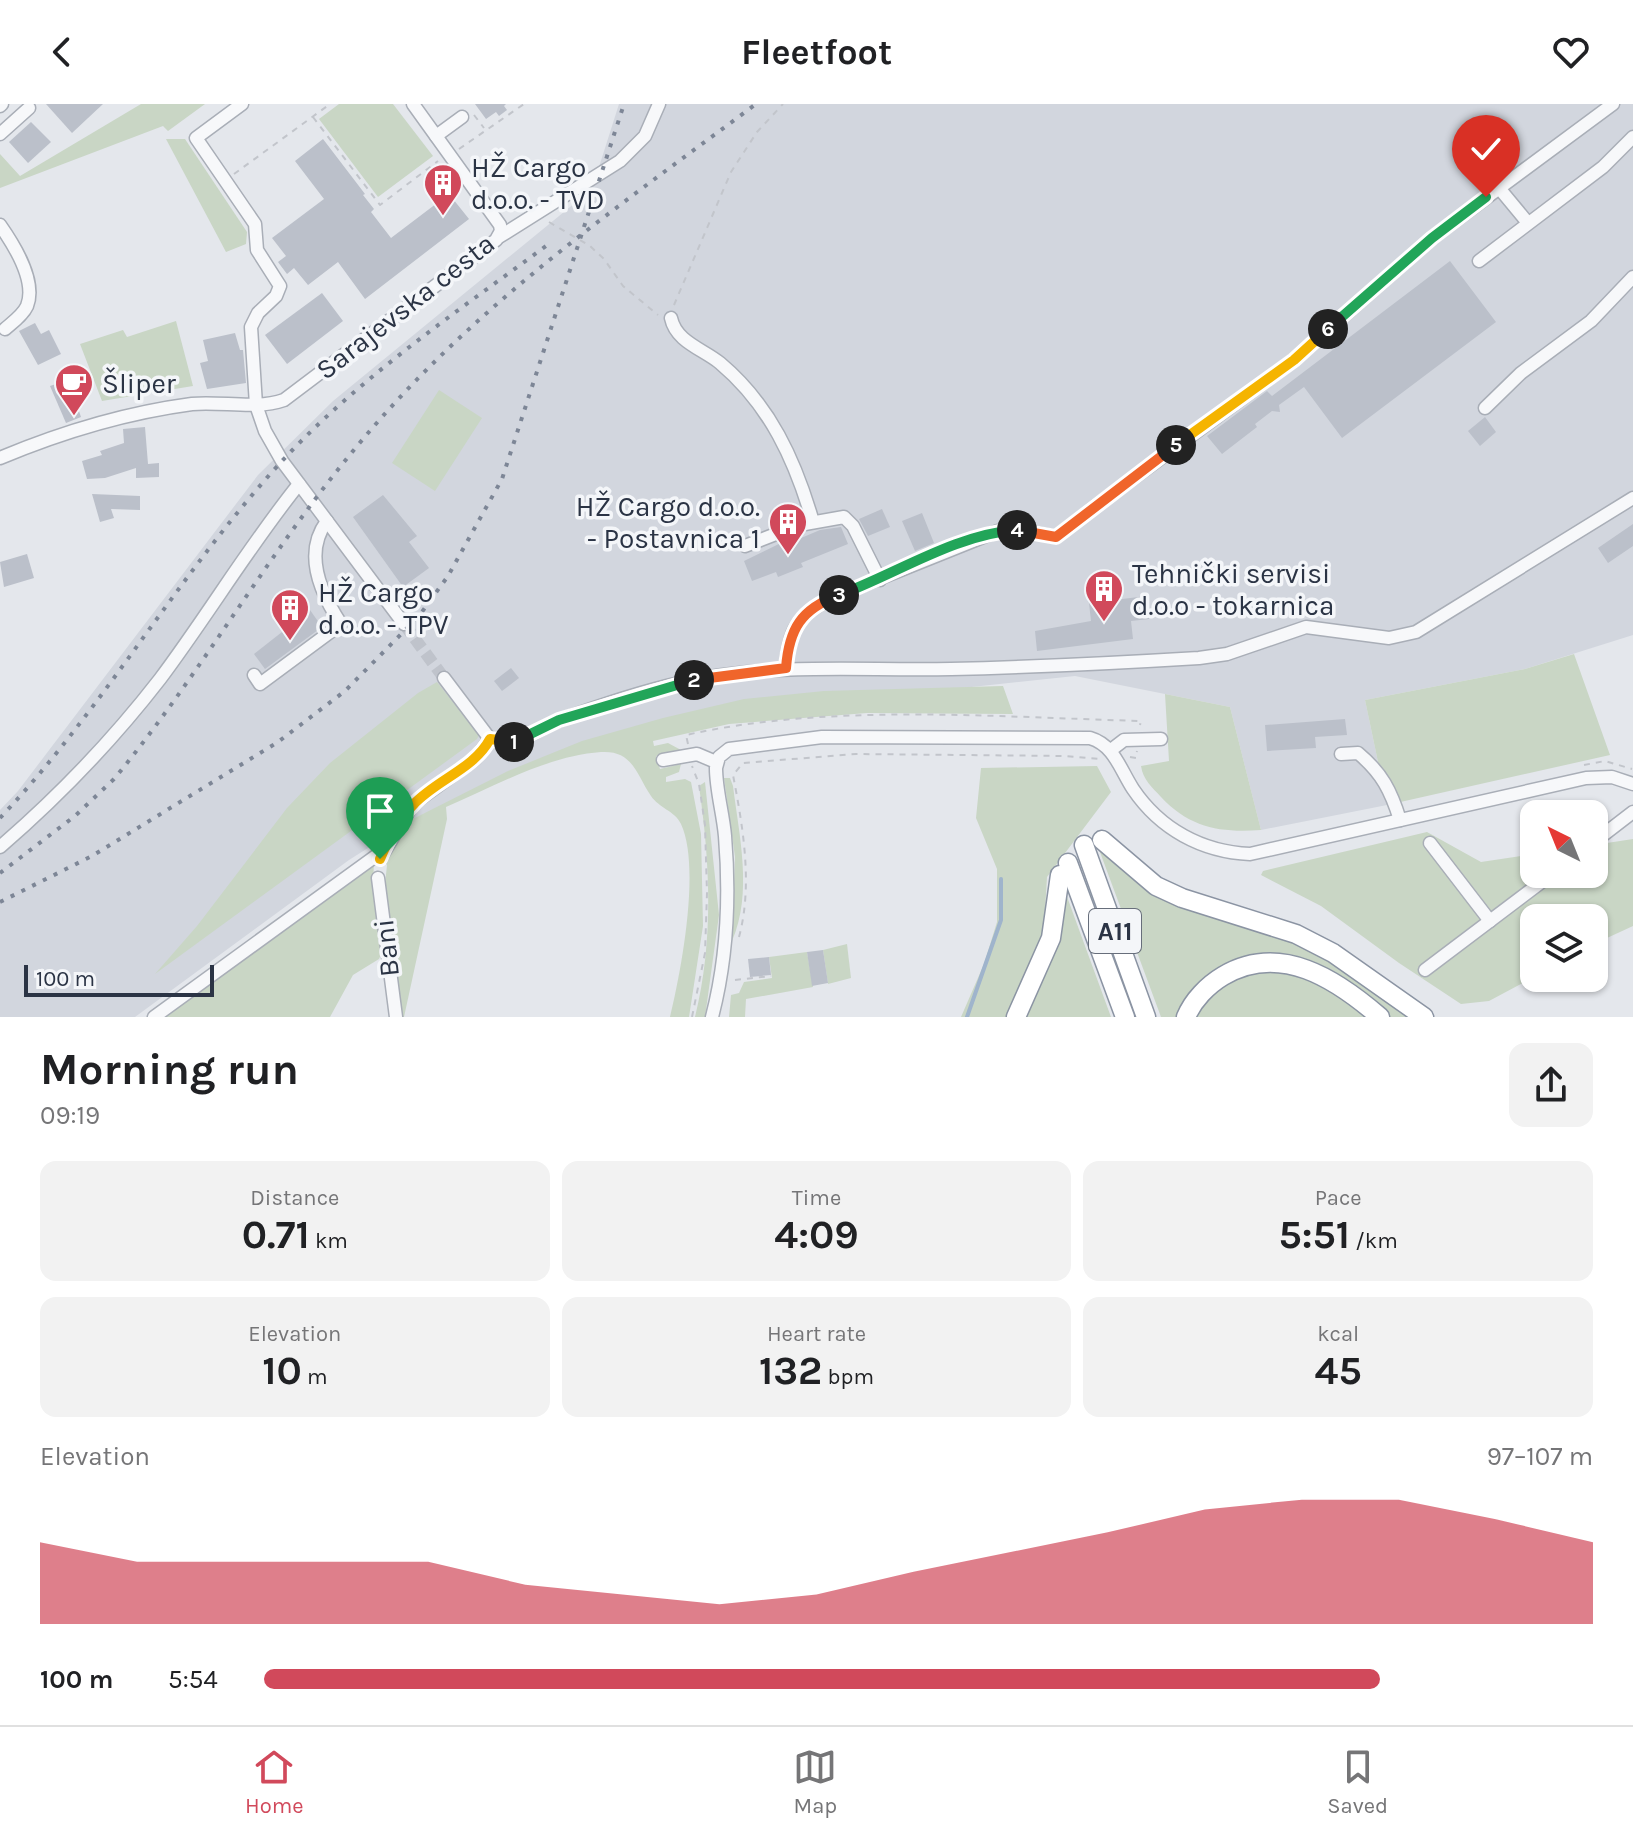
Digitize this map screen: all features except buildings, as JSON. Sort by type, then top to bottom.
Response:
[{"type":"highway","name":"A11","points":[[1146,1017],[1093,842],[1156,886],[1296,934],[1333,953],[1424,1017]]},
{"type":"highway","name":"A11","points":[[1016,1017],[1051,938],[1064,869],[1125,1017]]},
{"type":"highway","points":[[1186,1017],[1195,1001],[1219,978],[1238,967],[1265,962],[1286,962],[1308,968],[1380,1017]]},
{"type":"street","points":[[242,104],[196,138],[255,224],[257,250],[280,286],[276,296],[258,313],[251,327],[256,405],[265,431],[299,484],[404,624]]},
{"type":"street","name":"Sarajevska cesta","points":[[256,405],[284,400],[499,237],[500,225],[413,104]]},
{"type":"street","points":[[499,237],[634,148],[645,136],[659,104]]},
{"type":"street","points":[[786,668],[790,635],[811,609],[945,550],[998,531],[1016,529],[1056,537],[1066,531],[1294,360],[1432,238],[1613,104]]},
{"type":"street","points":[[0,134],[30,110]]},
{"type":"street","points":[[436,136],[462,117]]},
{"type":"street","points":[[1479,261],[1603,167],[1633,137]]},
{"type":"street","points":[[1499,188],[1528,223]]},
{"type":"street","points":[[0,225],[23,269],[30,293],[26,308],[5,329]]},
{"type":"street","points":[[1485,408],[1521,373],[1591,321],[1633,277]]},
{"type":"street","points":[[672,322],[683,339],[721,364],[780,435],[797,468],[813,522]]},
{"type":"street","points":[[0,458],[47,437],[111,418],[218,401],[256,405]]},
{"type":"street","points":[[0,847],[46,807],[103,749],[161,677],[299,484]]},
{"type":"street","points":[[444,678],[490,739],[512,743],[559,720],[677,684],[786,668],[949,669],[1199,658],[1227,654],[1306,627],[1389,638],[1416,632],[1633,498]]},
{"type":"street","points":[[745,546],[813,522],[844,517],[853,526],[880,580]]},
{"type":"street","points":[[254,675],[260,684],[341,624],[328,605],[315,562],[314,546],[327,521]]},
{"type":"street","points":[[712,1017],[722,965],[727,904],[722,764],[729,749],[822,737],[1090,738],[1111,750],[1134,791],[1165,824],[1191,840],[1222,850],[1250,854],[1586,778],[1612,777],[1633,784]]},
{"type":"street","points":[[154,1017],[330,886],[382,856],[413,804],[475,759],[490,739]]},
{"type":"street","points":[[1111,750],[1124,740],[1161,739]]},
{"type":"street","points":[[1341,754],[1358,753],[1374,767],[1391,792],[1400,820]]},
{"type":"street","points":[[663,760],[697,754],[722,764]]},
{"type":"street","points":[[1608,831],[1633,812]]},
{"type":"street","points":[[1430,843],[1490,921]]},
{"type":"street","name":"Bani","points":[[378,878],[396,1017]]},
{"type":"street","points":[[1425,970],[1534,888]]},
{"type":"path","points":[[225,180],[330,104]]},
{"type":"path","points":[[455,152],[484,128],[501,121],[524,104]]},
{"type":"path","points":[[536,213],[563,233],[590,246],[635,298],[672,322],[675,300],[731,172],[757,132],[783,104]]},
{"type":"path","points":[[313,117],[380,205],[442,158]]},
{"type":"path","points":[[688,743],[686,735],[731,726],[856,717],[1141,721],[1140,729]]},
{"type":"path","points":[[1135,763],[1137,748]]},
{"type":"path","points":[[722,764],[738,766],[814,755],[869,754],[1066,756],[1101,759],[1106,766]]},
{"type":"path","points":[[1128,757],[1136,758]]},
{"type":"path","points":[[1577,767],[1605,761],[1633,770]]},
{"type":"path","points":[[692,764],[699,784],[708,874],[705,953],[692,1017]]},
{"type":"path","points":[[738,766],[733,775],[740,810],[746,898],[739,937]]},
{"type":"path","points":[[730,981],[771,976]]},
{"type":"shaded area","points":[[619,104],[1633,104],[1633,635],[1525,669],[1365,700],[1387,805],[1261,830],[1230,707],[1075,676],[682,718],[524,769],[414,819],[349,860],[135,1017],[0,1017],[0,810],[18,791],[258,475],[333,401],[592,189]]},
{"type":"green space","points":[[141,104],[205,104],[168,131],[163,126],[0,188],[0,154],[20,176]]},
{"type":"green space","points":[[339,104],[393,104],[433,156],[378,197],[319,119]]},
{"type":"green space","points":[[166,139],[185,139],[247,232],[246,244],[226,252]]},
{"type":"green space","points":[[176,321],[193,386],[102,401],[80,344],[123,330],[127,337]]},
{"type":"green space","points":[[439,390],[482,418],[435,491],[392,463]]},
{"type":"green space","points":[[1574,654],[1610,755],[1387,805],[1365,700],[1525,669]]},
{"type":"green space","points":[[437,682],[479,735],[477,739],[155,974],[197,926],[287,808],[330,763],[418,693]]},
{"type":"green space","points":[[1003,686],[1013,714],[867,713],[729,724],[653,741],[654,746],[668,743],[681,750],[656,756],[660,769],[681,764],[679,772],[666,777],[666,782],[685,779],[691,782],[701,834],[703,926],[689,1017],[670,1017],[687,920],[687,843],[681,824],[654,800],[627,759],[612,752],[601,752],[561,759],[446,807],[447,819],[404,1017],[399,1017],[384,894],[387,865],[384,861],[391,844],[397,844],[407,822],[508,771],[582,741],[744,699],[824,691]]},
{"type":"green space","points":[[1165,694],[1230,707],[1261,830],[1219,829],[1195,822],[1172,807],[1148,783],[1141,766],[1169,761]]},
{"type":"green space","points":[[1097,766],[1111,792],[1047,877],[1044,929],[1027,975],[1006,1017],[961,1017],[984,964],[997,922],[997,869],[976,818],[981,768]]},
{"type":"green space","points":[[724,778],[730,778],[733,786],[743,864],[742,903],[732,941],[735,857]]},
{"type":"green space","points":[[705,782],[719,915],[705,1017],[695,1017],[708,930],[708,873],[699,786]]},
{"type":"green space","points":[[1427,832],[1481,862],[1520,856],[1520,888],[1608,888],[1608,843],[1633,839],[1633,926],[1608,938],[1608,904],[1520,904],[1520,984],[1489,1001],[1461,1004],[1321,906],[1261,875],[1263,871]]},
{"type":"green space","points":[[1097,844],[1123,870],[1328,956],[1414,1017],[1390,1017],[1383,1011],[1259,956],[1179,1017],[1161,1017]]},
{"type":"green space","points":[[374,859],[373,891],[382,952],[379,959],[353,975],[330,1017],[159,1017]]},
{"type":"green space","points":[[1066,894],[1111,1017],[1025,1017],[1059,940]]},
{"type":"green space","points":[[847,944],[851,978],[828,984],[823,950]]},
{"type":"green space","points":[[807,952],[813,987],[746,999],[745,1017],[729,1017],[731,995],[739,993],[744,982],[772,978],[769,957]]},
{"type":"green space","points":[[1272,969],[1319,982],[1369,1017],[1194,1017],[1211,996],[1227,983]]},
{"type":"waterway","points":[[967,1017],[1001,920],[1001,879]]},
{"type":"tunnel","points":[[404,624],[444,678]]},
{"type":"railway","points":[[0,902],[92,856],[278,742],[345,691],[419,616],[448,576],[502,479],[624,104]]},
{"type":"railway","points":[[0,873],[75,816],[114,779],[176,698],[262,573],[353,451],[445,352],[493,307],[595,224],[756,104]]},
{"type":"railway","points":[[0,818],[73,732],[209,549],[282,461],[375,374],[546,246]]},
{"type":"place","name":"HŽ Cargo d.o.o. - TVD","points":[[443,217]]},
{"type":"place","name":"Šliper","points":[[74,417]]},
{"type":"place","name":"HŽ Cargo d.o.o. - Postavnica 1","points":[[788,556]]},
{"type":"place","name":"Tehnički servisi d.o.o - tokarnica","points":[[1104,623]]},
{"type":"place","name":"HŽ Cargo d.o.o. - TPV","points":[[290,642]]},
{"type":"route","points":[[380,859],[413,804],[475,759],[490,739],[512,743],[559,720],[677,684],[719,675],[786,668],[790,635],[811,609],[831,598],[998,531],[1016,529],[1056,537],[1294,360],[1432,238],[1486,197]]}]
